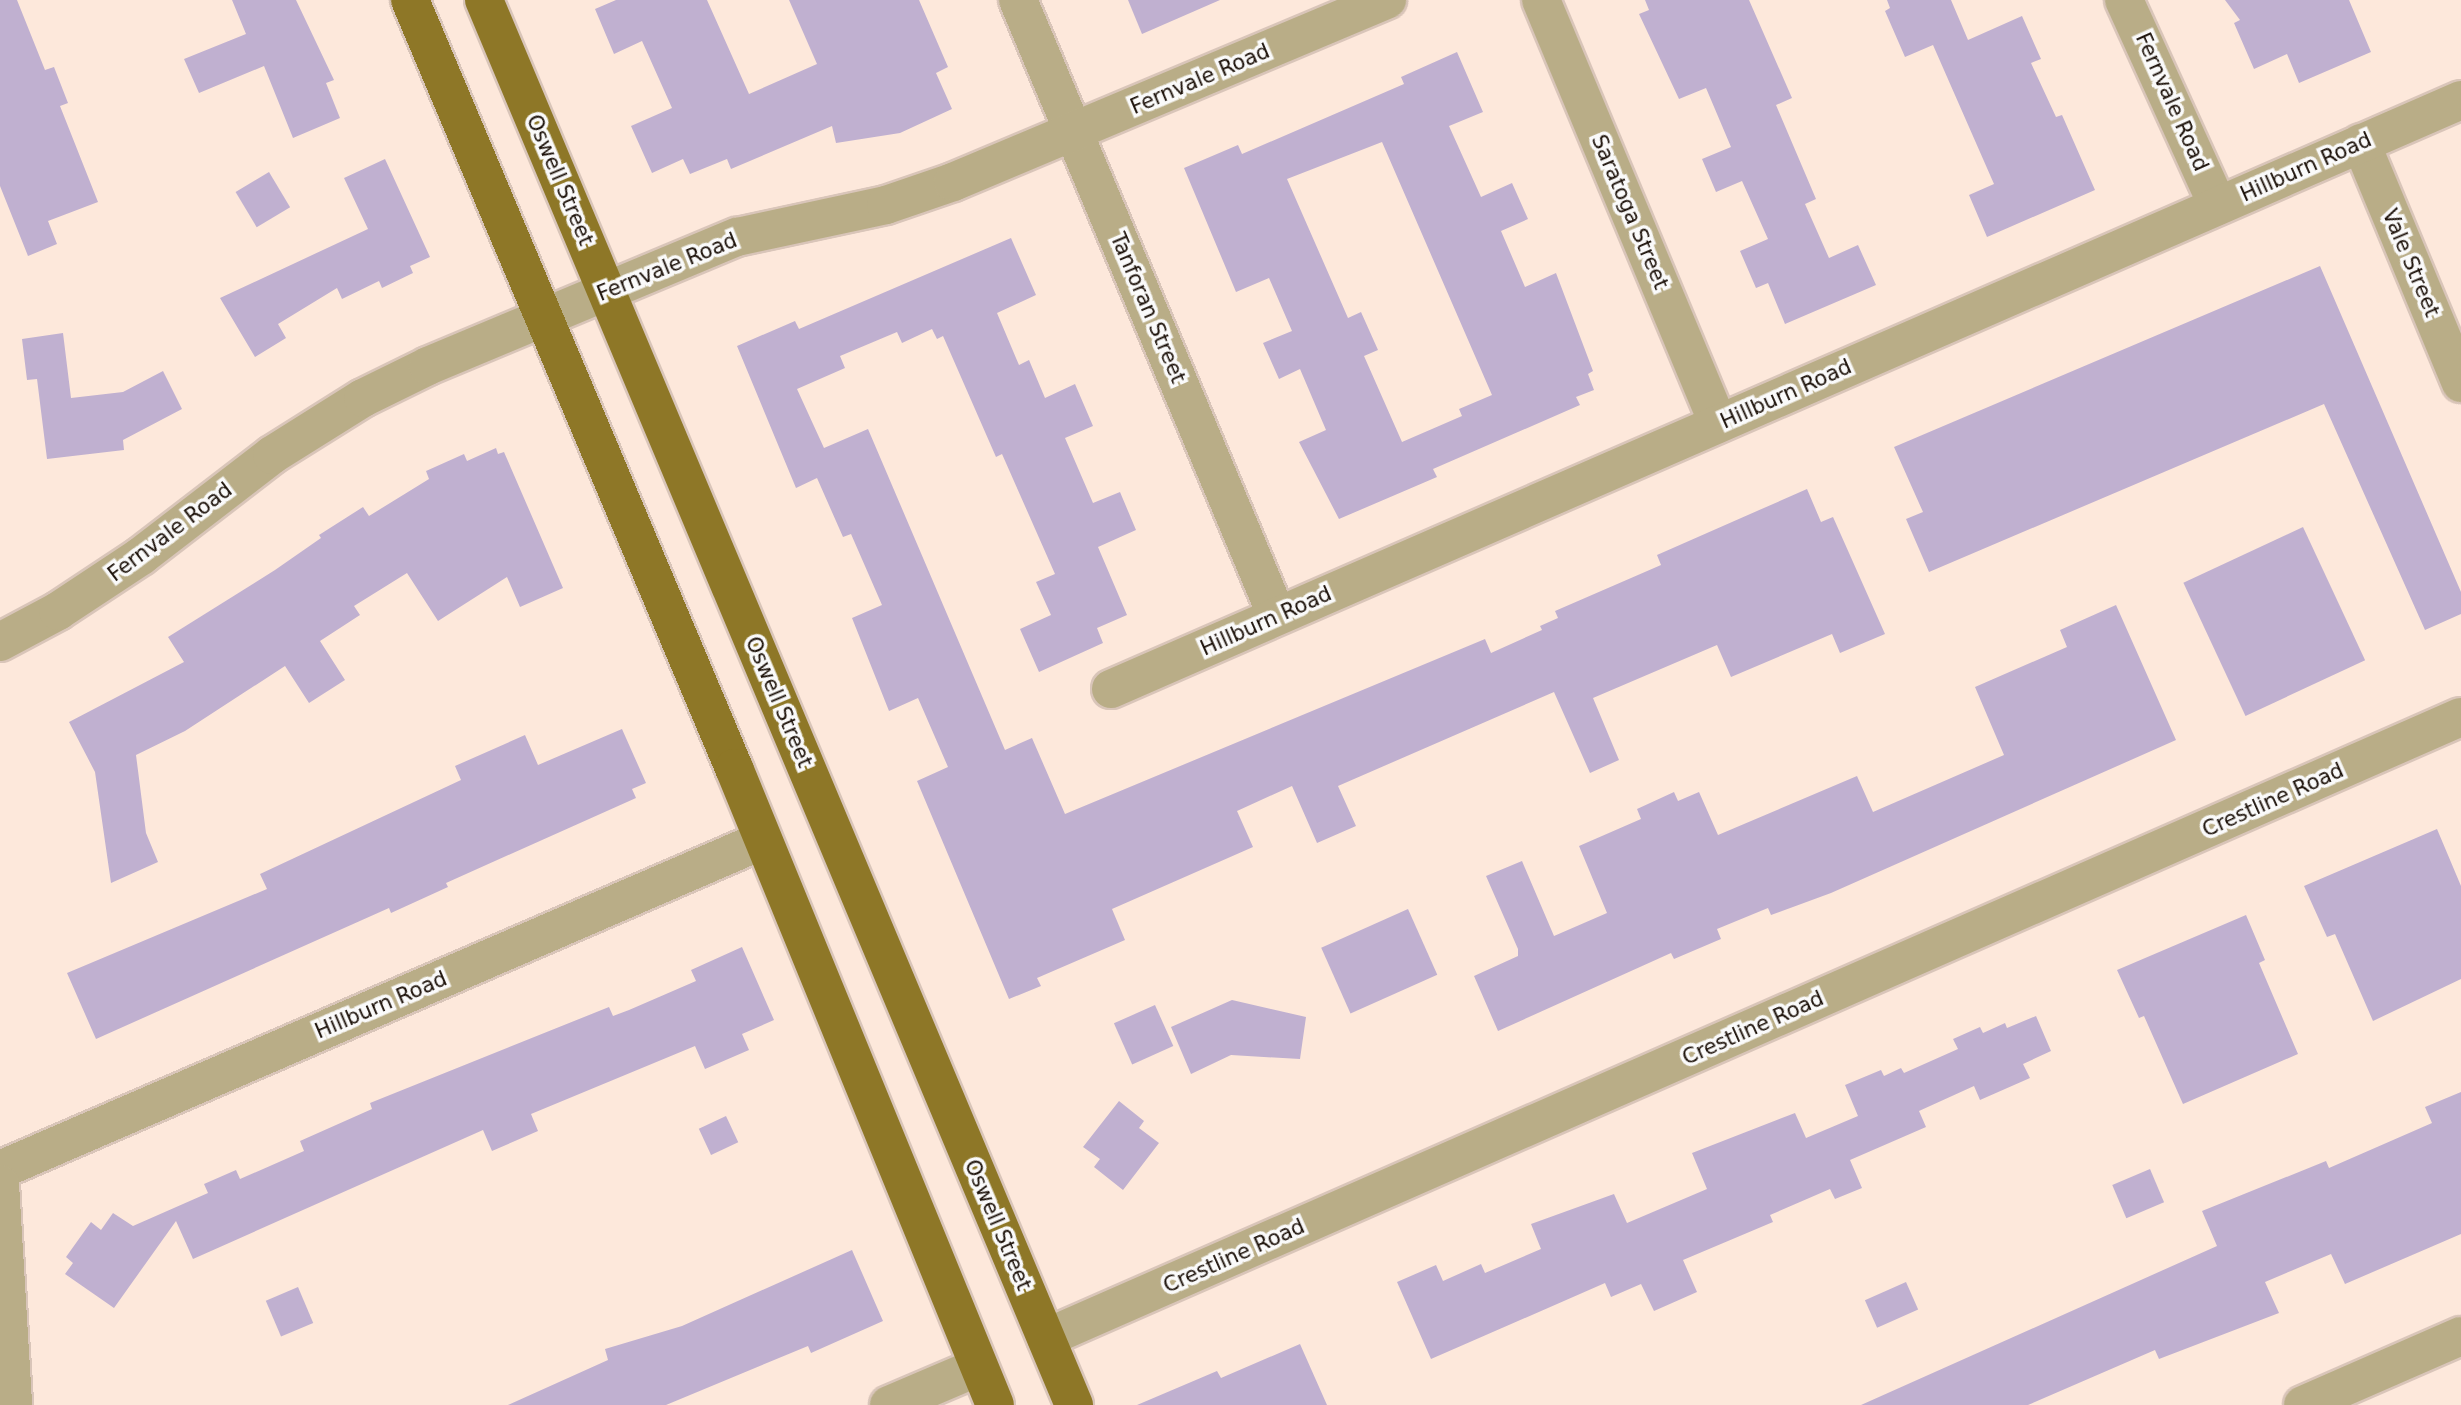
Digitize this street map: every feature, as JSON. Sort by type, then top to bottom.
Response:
[{"type":"main road","points":[[410,0],[995,1405]]},
{"type":"main road","name":"Oswell Street","points":[[484,0],[1074,1405]]},
{"type":"street","name":"Tanforan Street","points":[[1018,0],[1277,616]]},
{"type":"street","name":"Fernvale Road","points":[[0,642],[141,556],[272,455],[363,398],[542,316],[737,237],[886,205],[1074,132],[1387,0]]},
{"type":"street","name":"Saratoga Street","points":[[1541,0],[1718,423]]},
{"type":"street","name":"Fernvale Road","points":[[2124,0],[2218,206]]},
{"type":"street","name":"Hillburn Road","points":[[1111,689],[2461,100]]},
{"type":"street","name":"Vale Street","points":[[2361,143],[2461,383]]},
{"type":"street","name":"Crestline Road","points":[[1046,1338],[2461,717]]},
{"type":"street","name":"Hillburn Road","points":[[0,1170],[762,840]]},
{"type":"street","points":[[0,1184],[13,1405]]},
{"type":"street","points":[[2303,1405],[2461,1336]]},
{"type":"street","points":[[889,1405],[978,1367]]},
{"type":"building","points":[[0,0],[17,0],[45,70],[54,67],[68,103],[60,106],[98,202],[48,221],[57,244],[28,256],[0,186]]},
{"type":"building","points":[[232,0],[296,0],[334,80],[326,83],[340,118],[293,138],[264,66],[199,93],[184,59],[246,34]]},
{"type":"building","points":[[616,0],[707,0],[749,94],[817,64],[789,0],[919,0],[948,67],[936,73],[952,109],[900,133],[836,143],[832,126],[731,169],[727,159],[690,174],[683,159],[652,173],[631,126],[672,108],[642,41],[614,54],[595,9]]},
{"type":"building","points":[[1128,0],[1220,0],[1142,34]]},
{"type":"building","points":[[1645,0],[1749,0],[1792,98],[1776,105],[1816,199],[1805,204],[1829,258],[1858,245],[1876,285],[1785,324],[1768,283],[1756,288],[1740,251],[1768,239],[1742,181],[1716,192],[1702,159],[1731,147],[1706,88],[1679,99],[1639,14],[1649,10]]},
{"type":"building","points":[[1887,0],[1951,0],[1968,40],[2022,16],[2041,59],[2031,63],[2056,117],[2062,115],[2095,190],[1987,237],[1969,195],[1994,184],[1933,45],[1905,57],[1885,11],[1890,8]]},
{"type":"building","points":[[2225,0],[2349,0],[2371,52],[2299,83],[2287,54],[2254,69],[2234,23],[2240,20]]},
{"type":"building","points":[[1457,52],[1483,112],[1449,126],[1481,197],[1512,183],[1528,219],[1501,231],[1525,287],[1556,273],[1593,371],[1588,374],[1594,390],[1576,397],[1580,405],[1433,469],[1437,477],[1339,519],[1299,442],[1326,430],[1300,369],[1279,379],[1263,343],[1292,331],[1269,278],[1236,292],[1184,168],[1238,145],[1242,154],[1404,84],[1401,77]],"holes":[[[1382,142],[1492,395],[1459,409],[1462,416],[1402,442],[1364,356],[1378,350],[1361,312],[1348,318],[1287,179]]]},
{"type":"building","points":[[385,159],[430,257],[410,266],[413,273],[382,288],[379,281],[342,299],[337,288],[278,324],[286,338],[255,357],[220,298],[368,229],[344,178]]},
{"type":"building","points":[[269,172],[290,207],[257,227],[236,192]]},
{"type":"building","points":[[1011,238],[1036,295],[997,313],[1019,365],[1029,360],[1045,398],[1075,384],[1093,426],[1065,438],[1093,503],[1120,492],[1136,530],[1098,547],[1127,615],[1097,628],[1103,643],[1039,672],[1020,629],[1051,615],[1036,582],[1055,574],[1002,454],[996,457],[943,336],[937,339],[932,329],[902,343],[897,332],[840,356],[845,368],[797,389],[824,448],[868,429],[1005,750],[1032,738],[1065,814],[1485,639],[1491,653],[1542,630],[1540,626],[1558,618],[1555,611],[1661,565],[1657,555],[1807,489],[1821,522],[1833,517],[1885,634],[1840,653],[1832,634],[1731,677],[1717,645],[1593,698],[1619,760],[1590,773],[1554,692],[1338,786],[1356,826],[1317,843],[1292,786],[1237,811],[1253,847],[1112,909],[1125,940],[1037,978],[1041,986],[1009,999],[917,781],[948,767],[918,698],[889,711],[852,618],[882,605],[851,534],[843,537],[817,478],[796,488],[737,346],[795,321],[799,329]]},
{"type":"building","points":[[2320,266],[2461,592],[2461,614],[2425,630],[2324,404],[1929,572],[1906,519],[1923,512],[1894,447]]},
{"type":"building","points":[[63,333],[71,398],[123,392],[163,371],[182,409],[123,440],[124,450],[47,459],[37,379],[27,380],[22,339]]},
{"type":"building","points":[[496,448],[498,454],[504,452],[563,588],[520,607],[507,577],[438,621],[407,573],[354,606],[360,615],[320,641],[345,680],[309,703],[285,666],[185,731],[136,755],[146,833],[158,862],[111,883],[95,772],[69,722],[184,662],[168,637],[275,570],[321,538],[319,535],[363,507],[369,516],[429,479],[426,471],[464,454],[467,461]]},
{"type":"building","points":[[2303,527],[2365,660],[2245,716],[2183,583]]},
{"type":"building","points":[[2116,605],[2176,740],[1831,893],[1771,915],[1768,908],[1717,929],[1721,939],[1674,959],[1671,953],[1498,1031],[1474,976],[1518,956],[1518,949],[1486,876],[1522,861],[1554,936],[1607,913],[1579,846],[1641,819],[1637,809],[1674,792],[1678,801],[1699,792],[1718,835],[1857,776],[1873,812],[2004,755],[1975,687],[2067,647],[2060,630]]},
{"type":"building","points":[[622,729],[646,783],[632,789],[636,798],[446,883],[448,887],[391,913],[389,908],[96,1039],[67,973],[267,889],[260,874],[461,780],[455,766],[525,735],[538,765]]},
{"type":"building","points":[[2437,829],[2461,886],[2461,979],[2373,1021],[2335,934],[2327,937],[2304,886]]},
{"type":"building","points":[[1408,909],[1437,975],[1350,1013],[1321,948]]},
{"type":"building","points":[[2246,915],[2265,960],[2259,963],[2298,1054],[2183,1104],[2144,1016],[2139,1018],[2117,970]]},
{"type":"building","points":[[742,947],[774,1020],[742,1034],[749,1050],[705,1069],[695,1046],[531,1114],[538,1131],[492,1151],[483,1130],[193,1259],[176,1221],[114,1308],[65,1274],[73,1263],[66,1257],[91,1222],[101,1230],[113,1213],[133,1226],[208,1193],[204,1184],[236,1170],[240,1179],[304,1151],[300,1141],[372,1109],[370,1103],[609,1007],[613,1016],[629,1010],[696,981],[691,970]]},
{"type":"building","points":[[1232,1000],[1306,1017],[1300,1059],[1231,1055],[1191,1074],[1171,1027]]},
{"type":"building","points":[[1155,1005],[1173,1046],[1132,1064],[1114,1023]]},
{"type":"building","points":[[2036,1016],[2051,1051],[2023,1064],[2030,1078],[1980,1100],[1974,1086],[1919,1111],[1926,1127],[1850,1160],[1862,1188],[1835,1199],[1830,1189],[1770,1215],[1773,1222],[1683,1260],[1697,1292],[1654,1311],[1641,1284],[1611,1297],[1605,1283],[1431,1359],[1397,1282],[1436,1265],[1443,1281],[1481,1264],[1485,1273],[1541,1249],[1531,1224],[1614,1194],[1627,1223],[1707,1189],[1692,1153],[1795,1113],[1806,1138],[1858,1116],[1845,1085],[1881,1070],[1884,1076],[1901,1068],[1904,1073],[1958,1049],[1953,1039],[1980,1027],[1983,1033],[2005,1023],[2007,1028]]},
{"type":"building","points":[[2461,1092],[2461,1234],[2345,1284],[2331,1254],[2265,1282],[2279,1313],[2159,1359],[2155,1350],[2028,1405],[1861,1405],[2217,1246],[2202,1211],[2326,1161],[2329,1168],[2432,1123],[2425,1107]]},
{"type":"building","points":[[1119,1101],[1144,1121],[1139,1128],[1159,1143],[1123,1190],[1094,1167],[1100,1159],[1083,1147]]},
{"type":"building","points":[[726,1116],[738,1142],[711,1155],[699,1129]]},
{"type":"building","points":[[2150,1169],[2164,1202],[2126,1218],[2112,1185]]},
{"type":"building","points":[[852,1250],[883,1321],[811,1353],[808,1346],[666,1405],[508,1405],[608,1360],[605,1349],[682,1326]]},
{"type":"building","points":[[1906,1282],[1918,1309],[1877,1328],[1865,1300]]},
{"type":"building","points":[[298,1287],[313,1323],[281,1337],[266,1301]]},
{"type":"building","points":[[1300,1344],[1327,1405],[1137,1405],[1217,1371],[1221,1378]]}]
